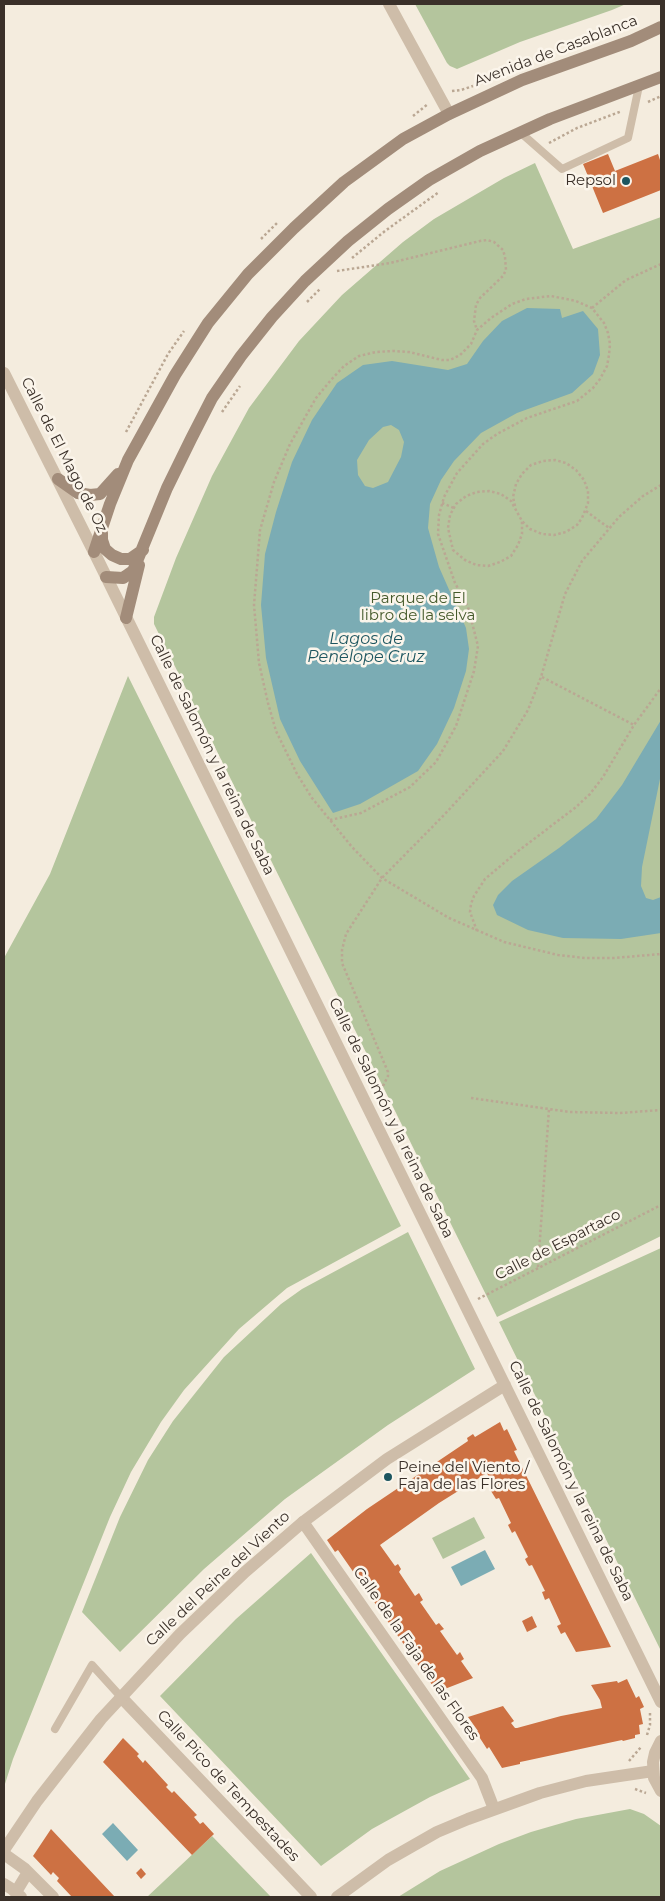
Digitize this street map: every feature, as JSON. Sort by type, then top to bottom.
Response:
[{"type":"main road","name":"Avenida de Casablanca","points":[[94,552],[128,460],[174,375],[208,323],[248,274],[294,228],[344,182],[403,139],[513,83],[631,41],[661,27]]},
{"type":"main road","points":[[106,577],[115,579],[127,577],[133,571],[167,488],[212,398],[241,356],[312,274],[348,241],[429,180],[480,151],[550,119],[661,78]]},
{"type":"main road","points":[[58,479],[78,493],[100,494],[128,460]]},
{"type":"main road","points":[[102,530],[102,540],[105,548],[112,555],[121,559],[130,559],[142,550]]},
{"type":"main road","points":[[126,618],[142,550]]},
{"type":"street","points":[[389,4],[449,114]]},
{"type":"street","name":"Calle de El Mago de Oz","points":[[4,373],[94,552]]},
{"type":"street","name":"Calle de Salomón y la reina de Saba","points":[[94,552],[465,1306],[661,1699]]},
{"type":"street","name":"Calle del Peine del Viento","points":[[4,1852],[59,1772],[121,1696],[180,1634],[245,1572],[303,1522],[388,1460],[505,1385]]},
{"type":"street","name":"Calle de la Faja de las Flores","points":[[303,1522],[482,1778],[494,1809]]},
{"type":"street","name":"Calle Pico de Tempestades","points":[[121,1696],[311,1897]]},
{"type":"street","points":[[661,1741],[654,1753],[653,1771],[661,1791]]},
{"type":"street","points":[[337,1897],[404,1850],[438,1832],[494,1809],[540,1793],[568,1786],[653,1771]]},
{"type":"street","points":[[4,1852],[28,1872],[52,1897]]},
{"type":"street","points":[[4,1884],[18,1895],[28,1872]]},
{"type":"lane","points":[[521,133],[562,169],[628,138],[640,86]]},
{"type":"lane","points":[[55,1729],[92,1665],[121,1696]]},
{"type":"path","points":[[538,148],[577,128],[661,96]]},
{"type":"path","points":[[351,259],[385,231],[440,192]]},
{"type":"path","points":[[337,271],[390,263],[480,241],[488,240],[494,242],[503,250],[506,270],[503,276],[480,298],[476,305],[474,321],[477,330]]},
{"type":"path","points":[[592,308],[626,280],[661,264]]},
{"type":"path","points":[[331,277],[344,265]]},
{"type":"path","points":[[305,304],[324,284]]},
{"type":"path","points":[[330,820],[361,813],[410,787],[436,762],[456,726],[474,671],[478,646],[468,607],[455,583],[438,534],[442,503],[458,472],[483,444],[527,418],[576,401],[593,388],[600,379],[607,366],[610,344],[604,323],[592,308],[564,297],[538,296],[512,304],[477,330],[471,344],[460,355],[450,360],[442,360],[409,352],[393,351],[359,356],[344,366],[316,398],[305,416],[278,469],[266,506],[260,530],[255,579],[254,605],[259,663],[268,703],[281,743],[312,798],[352,847],[382,878],[432,909],[478,932],[504,942],[558,955],[614,958],[661,954]]},
{"type":"path","points":[[218,418],[244,379]]},
{"type":"path","points":[[555,460],[566,463],[576,470],[584,480],[588,491],[586,511],[576,525],[566,532],[554,535],[542,534],[530,529],[522,521],[515,506],[516,484],[531,465],[542,461],[555,460]]},
{"type":"path","points":[[383,1086],[388,1072],[342,963],[342,950],[346,934],[382,878],[467,791],[502,751],[528,710],[541,677],[558,615],[569,586],[582,561],[609,528],[631,506],[661,485]]},
{"type":"path","points":[[515,506],[501,494],[489,491],[477,492],[466,496],[450,515],[448,528],[453,550],[465,560],[476,564],[488,566],[500,562],[511,556],[518,546],[522,534],[522,521]]},
{"type":"path","points":[[442,503],[454,508]]},
{"type":"path","points":[[586,511],[609,528]]},
{"type":"path","points":[[444,551],[453,550]]},
{"type":"path","points":[[541,677],[634,725]]},
{"type":"path","points":[[478,932],[472,921],[471,904],[485,879],[590,794],[603,777],[634,725],[661,688]]},
{"type":"path","points":[[471,1098],[570,1112],[661,1110]]},
{"type":"path","points":[[538,1268],[549,1109]]},
{"type":"path","name":"Calle de Espartaco","points":[[465,1306],[661,1205]]},
{"type":"path","points":[[631,1788],[641,1791],[648,1796]]},
{"type":"green space","points":[[415,4],[626,4],[520,42],[457,69],[447,63]]},
{"type":"green space","name":"Parque de El libro de la selva","points":[[535,163],[573,249],[661,217],[661,1236],[497,1317],[154,624],[154,617],[176,558],[212,476],[249,408],[299,341],[342,295],[403,242],[434,219],[504,178]]},
{"type":"green space","points":[[128,676],[401,1226],[287,1288],[239,1329],[184,1390],[161,1422],[131,1472],[110,1517],[13,1759],[4,1787],[4,958],[50,874]]},
{"type":"green space","points":[[408,1232],[475,1369],[388,1425],[285,1499],[204,1569],[120,1652],[82,1612],[120,1517],[148,1460],[173,1421],[224,1357],[281,1304],[302,1289]]},
{"type":"green space","points":[[661,1248],[661,1651],[499,1322]]},
{"type":"green space","points":[[474,1517],[485,1538],[443,1559],[432,1538]]},
{"type":"green space","points":[[311,1553],[470,1779],[430,1797],[372,1829],[321,1866],[160,1696],[236,1619]]},
{"type":"green space","points":[[630,1809],[644,1814],[661,1826],[661,1897],[398,1897],[440,1871],[499,1844],[531,1832],[576,1819]]},
{"type":"green space","points":[[212,1836],[271,1897],[147,1897]]},
{"type":"water","name":"Lagos de Penélope Cruz","points":[[527,308],[560,309],[562,318],[583,311],[598,329],[600,355],[593,374],[572,393],[517,413],[481,433],[454,461],[441,480],[430,504],[428,528],[439,567],[466,628],[469,649],[466,671],[454,708],[437,744],[418,771],[360,804],[333,813],[300,761],[280,719],[266,658],[261,605],[265,554],[292,462],[312,420],[337,383],[363,365],[392,361],[448,370],[467,364],[483,341],[502,321]],"holes":[[[391,425],[399,430],[404,442],[401,457],[388,482],[373,488],[365,486],[358,475],[357,460],[369,440],[383,427]]]},
{"type":"water","points":[[661,720],[661,774],[642,867],[641,886],[646,898],[653,900],[661,897],[661,933],[621,939],[563,938],[528,930],[497,915],[493,905],[498,895],[512,881],[596,819],[622,785]]},
{"type":"water","points":[[485,1550],[495,1569],[461,1586],[451,1567]]},
{"type":"water","points":[[113,1823],[138,1850],[127,1861],[102,1834]]},
{"type":"building","name":"Repsol","points":[[608,154],[615,171],[658,154],[661,163],[661,190],[603,213],[583,164]]},
{"type":"building","points":[[500,1422],[504,1431],[507,1429],[517,1450],[514,1451],[611,1647],[576,1652],[565,1632],[561,1634],[557,1626],[561,1624],[549,1598],[545,1600],[542,1592],[545,1591],[532,1565],[529,1566],[525,1559],[528,1557],[515,1531],[512,1533],[508,1525],[511,1523],[499,1498],[496,1499],[491,1491],[495,1490],[487,1473],[439,1503],[380,1545],[395,1566],[398,1564],[401,1569],[399,1572],[415,1596],[419,1593],[423,1600],[420,1602],[436,1625],[439,1623],[444,1629],[440,1631],[457,1655],[460,1652],[464,1659],[461,1661],[473,1678],[437,1692],[338,1550],[335,1552],[327,1540],[367,1509],[468,1441],[467,1438],[473,1434],[475,1437]]},
{"type":"building","points":[[532,1616],[537,1627],[527,1632],[522,1621]]},
{"type":"building","points":[[627,1679],[636,1698],[639,1696],[644,1707],[640,1709],[643,1724],[639,1725],[640,1734],[635,1735],[635,1738],[623,1741],[520,1762],[520,1764],[502,1768],[489,1747],[487,1749],[468,1717],[503,1706],[514,1721],[511,1723],[517,1728],[561,1716],[602,1708],[600,1700],[591,1685],[617,1681],[618,1683]]},
{"type":"building","points":[[123,1738],[139,1754],[137,1756],[143,1763],[145,1760],[168,1785],[166,1787],[172,1793],[174,1791],[197,1815],[194,1817],[200,1824],[203,1822],[214,1834],[192,1855],[103,1762]]},
{"type":"building","points":[[51,1829],[115,1897],[72,1897],[57,1881],[59,1878],[53,1872],[51,1875],[33,1856]]},
{"type":"building","points":[[141,1868],[146,1874],[141,1879],[136,1873]]},
{"type":"place","name":"Repsol","points":[[626,181]]},
{"type":"place","name":"Peine del Viento / Faja de las Flores","points":[[388,1477]]}]
